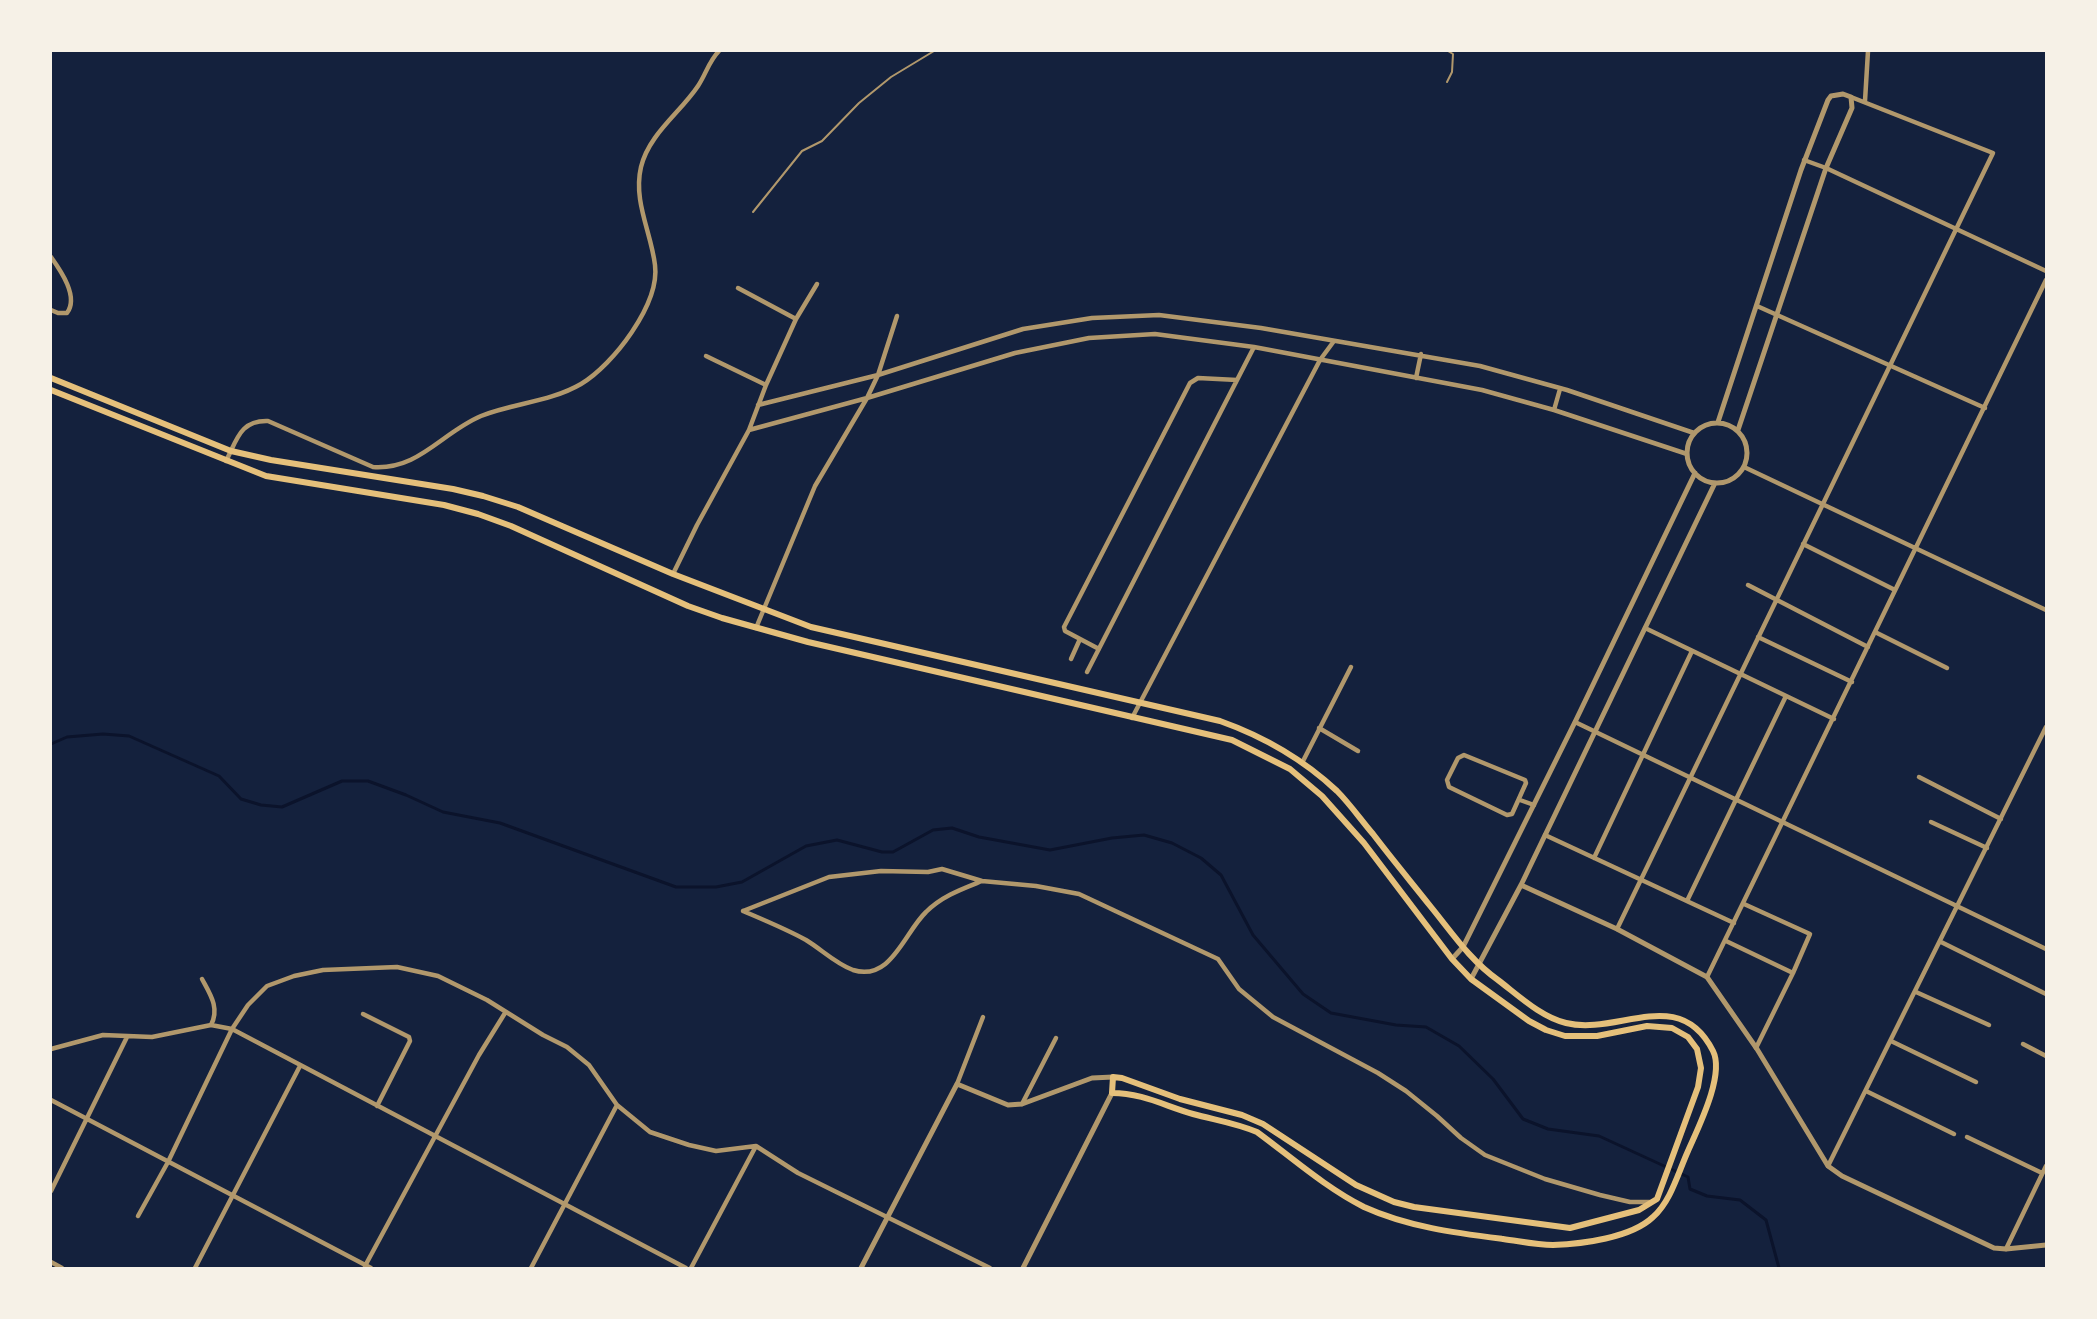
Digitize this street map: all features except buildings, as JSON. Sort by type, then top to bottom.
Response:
[{"type":"main road","points":[[51,378],[231,451],[271,460],[453,489],[518,507],[673,574],[811,627],[1220,721],[1237,727],[1293,757],[1334,789],[1479,966],[1547,1016],[1564,1023],[1587,1026],[1659,1014],[1679,1018],[1695,1028],[1714,1053],[1716,1065],[1707,1103],[1664,1205],[1647,1222],[1630,1231],[1572,1244],[1549,1245],[1407,1223],[1354,1201],[1257,1132],[1139,1095],[1112,1094],[1113,1077],[1132,1080],[1180,1099],[1257,1121],[1356,1185],[1394,1202],[1414,1207],[1570,1228],[1639,1210],[1655,1201],[1674,1157],[1698,1087],[1701,1068],[1697,1049],[1688,1037],[1672,1028],[1659,1026],[1647,1026],[1597,1036],[1565,1036],[1529,1021],[1471,979],[1452,959],[1322,795],[1290,769],[1272,758],[1220,736],[1132,718],[756,628],[688,606],[511,526],[478,514],[444,505],[266,476],[51,390]]},
{"type":"street","points":[[226,461],[242,429],[250,423],[268,421],[373,467],[400,466],[413,460],[470,422],[503,408],[567,391],[583,383],[599,370],[619,350],[636,325],[655,284],[656,266],[640,204],[639,184],[646,152],[655,137],[698,85],[712,58],[719,51]]},
{"type":"street","points":[[1865,101],[1868,51]]},
{"type":"street","points":[[1617,929],[1993,153],[1865,101],[1844,94],[1831,96],[1804,160],[1718,422]]},
{"type":"street","points":[[1738,430],[1826,168],[1852,108],[1851,97]]},
{"type":"street","points":[[1804,160],[1826,168],[2046,271]]},
{"type":"street","points":[[51,257],[70,290],[72,302],[68,313],[51,310]]},
{"type":"street","points":[[1707,977],[2046,280]]},
{"type":"street","points":[[673,574],[749,430],[766,385],[796,319],[817,284]]},
{"type":"street","points":[[738,288],[796,319]]},
{"type":"street","points":[[1757,306],[1985,408]]},
{"type":"street","points":[[758,405],[878,375],[1023,329],[1092,318],[1159,315],[1261,328],[1480,366],[1560,389],[1694,433]]},
{"type":"street","points":[[756,628],[815,486],[878,375],[897,316]]},
{"type":"street","points":[[749,430],[867,398],[1015,353],[1089,338],[1155,334],[1254,347],[1482,390],[1554,410],[1687,454]]},
{"type":"street","points":[[1132,718],[1320,360],[1334,341]]},
{"type":"street","points":[[1087,672],[1254,347]]},
{"type":"street","points":[[1416,378],[1421,354]]},
{"type":"street","points":[[706,356],[766,385]]},
{"type":"street","points":[[1099,649],[1065,631],[1064,627],[1190,383],[1198,378],[1237,380]]},
{"type":"street","points":[[1554,410],[1560,389]]},
{"type":"street","points":[[1718,422],[1738,430],[1747,445],[1748,454],[1744,467],[1734,478],[1715,483],[1708,482],[1695,473],[1687,454],[1694,433],[1701,427],[1718,422]]},
{"type":"street","points":[[1744,467],[2046,610]]},
{"type":"street","points":[[1452,959],[1463,947],[1695,473]]},
{"type":"street","points":[[1471,979],[1521,885],[1715,483]]},
{"type":"street","points":[[1803,544],[1895,590]]},
{"type":"street","points":[[1748,585],[1868,646]]},
{"type":"street","points":[[1645,628],[1834,719]]},
{"type":"street","points":[[1875,632],[1947,668]]},
{"type":"street","points":[[1758,637],[1852,682]]},
{"type":"street","points":[[1071,659],[1080,639]]},
{"type":"street","points":[[1593,858],[1692,651]]},
{"type":"street","points":[[1302,763],[1351,667]]},
{"type":"street","points":[[1687,901],[1785,696]]},
{"type":"street","points":[[1575,722],[2046,949]]},
{"type":"street","points":[[1828,1166],[2046,727]]},
{"type":"street","points":[[1319,728],[1358,751]]},
{"type":"street","points":[[1467,755],[1522,778],[1526,783],[1520,800],[1512,814],[1507,815],[1449,786],[1447,780],[1458,758],[1467,755]]},
{"type":"street","points":[[1918,777],[2001,819]]},
{"type":"street","points":[[1520,800],[1533,805]]},
{"type":"street","points":[[1931,822],[1987,848]]},
{"type":"street","points":[[1545,835],[1734,923]]},
{"type":"street","points":[[982,881],[952,892],[927,911],[911,928],[889,962],[875,971],[852,969],[808,942],[743,911],[829,877],[880,871],[928,872],[942,869],[982,881],[1036,886],[1079,894],[1218,959],[1239,989],[1273,1017],[1378,1073],[1414,1097],[1461,1138],[1485,1155],[1545,1179],[1630,1202],[1655,1201]]},
{"type":"street","points":[[1521,885],[1617,929],[1707,977],[1756,1048],[1828,1166],[1842,1176],[1994,1248],[2046,1245]]},
{"type":"street","points":[[1744,904],[1810,934],[1794,973],[1756,1048]]},
{"type":"street","points":[[1726,941],[1794,973]]},
{"type":"street","points":[[1941,942],[2046,994]]},
{"type":"street","points":[[138,1216],[168,1162],[232,1029],[248,1005],[267,986],[294,976],[323,970],[397,967],[438,976],[487,1000],[505,1013],[567,1047],[589,1065],[618,1105],[650,1132],[663,1138],[716,1151],[756,1146],[798,1173],[990,1268]]},
{"type":"street","points":[[202,979],[214,1003],[212,1025]]},
{"type":"street","points":[[1916,992],[1989,1026]]},
{"type":"street","points":[[51,1100],[367,1267],[479,1055],[505,1013]]},
{"type":"street","points":[[363,1014],[409,1037],[410,1041],[377,1106]]},
{"type":"street","points":[[861,1268],[957,1084],[983,1017]]},
{"type":"street","points":[[51,1049],[103,1035],[152,1037],[212,1025],[232,1029],[686,1268]]},
{"type":"street","points":[[51,1191],[127,1037]]},
{"type":"street","points":[[1023,1104],[1056,1038]]},
{"type":"street","points":[[1891,1041],[1976,1082]]},
{"type":"street","points":[[2023,1044],[2046,1056]]},
{"type":"street","points":[[195,1268],[300,1066]]},
{"type":"street","points":[[957,1084],[1008,1106],[1023,1104],[1092,1078],[1113,1077]]},
{"type":"street","points":[[1866,1091],[1954,1134]]},
{"type":"street","points":[[1023,1268],[1112,1094]]},
{"type":"street","points":[[531,1268],[618,1105]]},
{"type":"street","points":[[1967,1137],[2042,1173]]},
{"type":"street","points":[[691,1268],[756,1146]]},
{"type":"street","points":[[2006,1249],[2046,1166]]},
{"type":"street","points":[[1630,1202],[1639,1210]]},
{"type":"street","points":[[51,1262],[62,1268]]},
{"type":"lane","points":[[753,212],[802,151],[822,141],[859,103],[891,77],[934,51]]},
{"type":"lane","points":[[1446,82],[1454,64],[1453,54],[1448,51]]},
{"type":"waterway","points":[[51,744],[67,737],[103,734],[129,736],[219,776],[241,799],[261,805],[282,807],[342,781],[368,781],[443,812],[500,823],[676,887],[716,887],[742,882],[806,846],[837,840],[882,852],[893,852],[933,830],[952,828],[979,837],[1050,850],[1112,838],[1144,835],[1172,843],[1201,858],[1221,875],[1253,935],[1303,994],[1331,1013],[1396,1025],[1426,1027],[1459,1046],[1493,1079],[1523,1119],[1548,1129],[1599,1136],[1688,1177],[1690,1189],[1707,1196],[1740,1200],[1766,1220],[1779,1268]]}]
